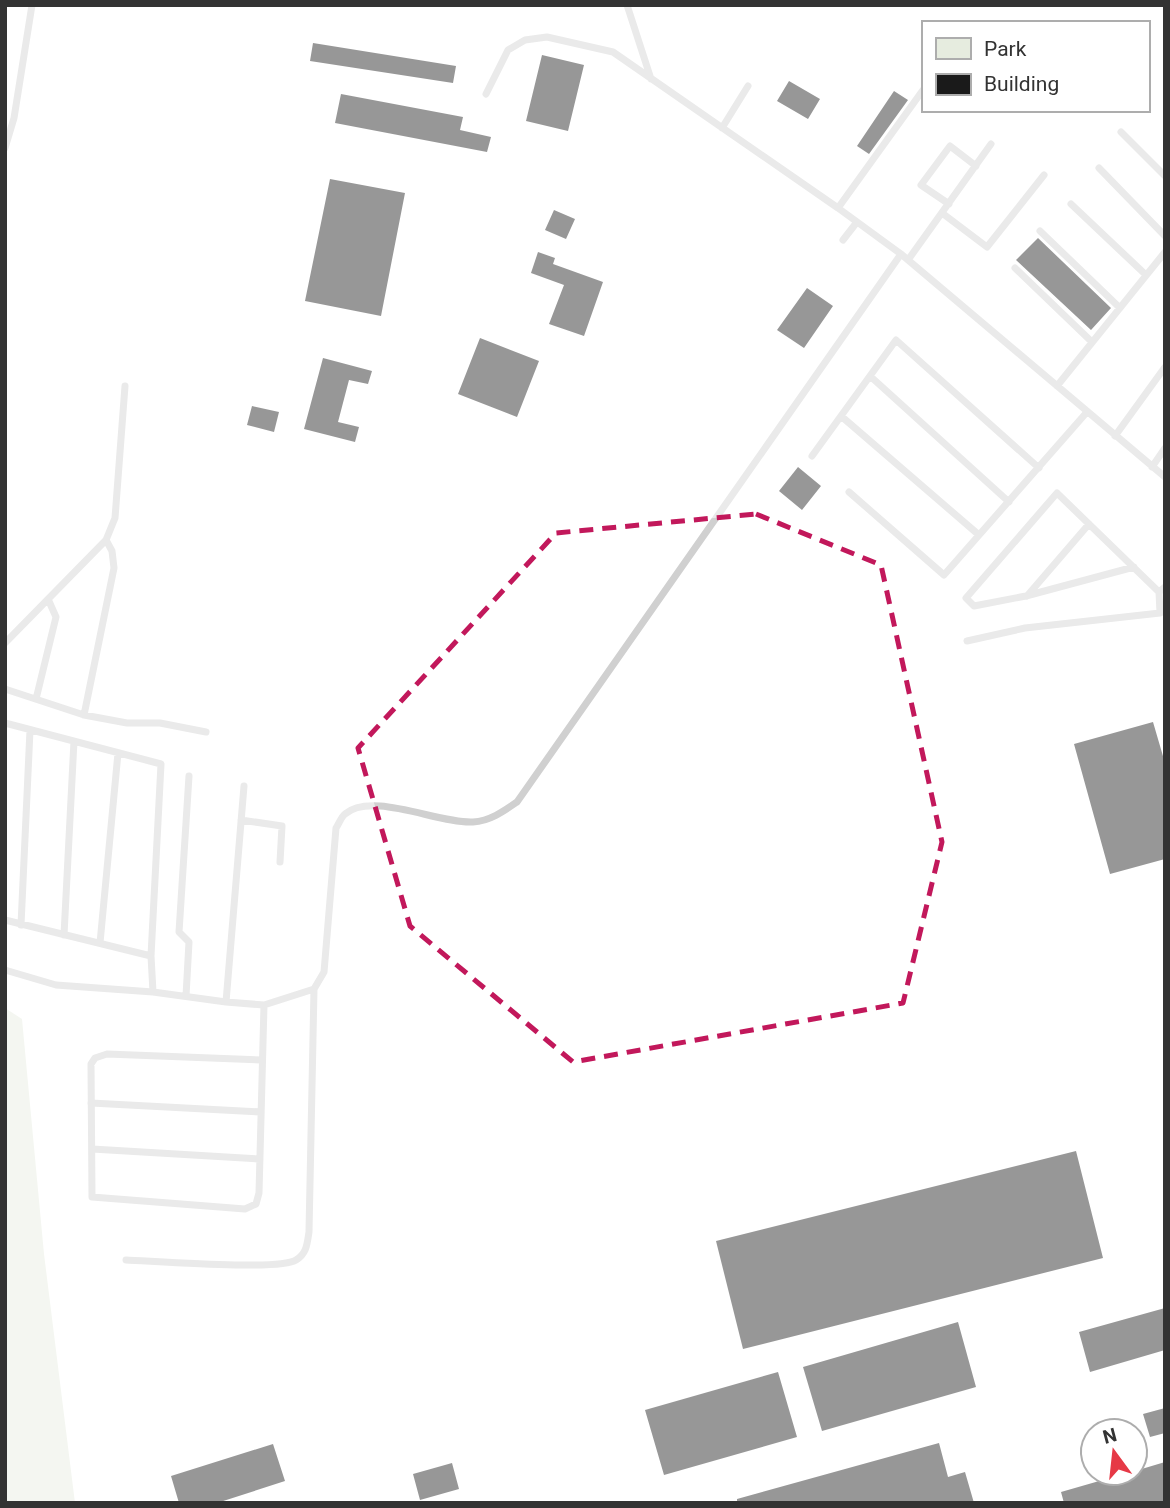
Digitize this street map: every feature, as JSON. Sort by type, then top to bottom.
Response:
[{"type":"lane","points":[[5,148],[14,118],[32,5]]},
{"type":"lane","points":[[627,5],[651,79]]},
{"type":"lane","points":[[486,94],[508,50],[525,40],[547,37],[613,52],[901,254],[1165,477]]},
{"type":"lane","points":[[722,128],[748,86]]},
{"type":"lane","points":[[838,208],[922,91]]},
{"type":"lane","points":[[1121,132],[1165,176]]},
{"type":"lane","points":[[908,260],[991,145]]},
{"type":"lane","points":[[949,204],[921,185],[950,146],[976,166]]},
{"type":"lane","points":[[1099,168],[1165,236]]},
{"type":"lane","points":[[943,213],[987,247],[1044,175]]},
{"type":"lane","points":[[1072,204],[1146,275]]},
{"type":"lane","points":[[843,240],[857,222]]},
{"type":"lane","points":[[1040,231],[1120,308]]},
{"type":"lane","points":[[1057,386],[1165,252]]},
{"type":"lane","points":[[126,1260],[269,1266],[293,1262],[306,1252],[309,1232],[314,989],[324,972],[336,828],[344,814],[358,807],[375,805],[474,822],[498,815],[517,802],[901,254]]},
{"type":"lane","points":[[1015,268],[1092,342]]},
{"type":"lane","points":[[812,456],[896,340],[1039,468]]},
{"type":"lane","points":[[1115,436],[1165,368]]},
{"type":"lane","points":[[870,376],[1009,502]]},
{"type":"lane","points":[[5,643],[106,540],[115,518],[125,386]]},
{"type":"lane","points":[[849,492],[944,575],[1087,412]]},
{"type":"lane","points":[[841,416],[979,536]]},
{"type":"lane","points":[[1152,467],[1165,448]]},
{"type":"lane","points":[[967,640],[1025,628],[1160,613],[1162,589],[1134,567],[1057,493],[966,598],[974,606],[1026,596],[1134,567]]},
{"type":"lane","points":[[1026,596],[1089,524]]},
{"type":"lane","points":[[84,715],[114,568],[112,551],[106,540]]},
{"type":"lane","points":[[36,699],[56,617],[48,599]]},
{"type":"lane","points":[[5,689],[84,715],[127,723],[160,723],[206,732]]},
{"type":"lane","points":[[5,723],[161,764],[151,956],[153,992]]},
{"type":"lane","points":[[21,925],[30,730]]},
{"type":"lane","points":[[64,935],[74,741]]},
{"type":"lane","points":[[100,943],[118,753]]},
{"type":"lane","points":[[186,996],[189,942],[179,932],[189,776]]},
{"type":"lane","points":[[226,1002],[244,786]]},
{"type":"lane","points":[[241,820],[282,826],[280,862]]},
{"type":"lane","points":[[5,920],[151,956]]},
{"type":"lane","points":[[5,970],[56,985],[153,992],[264,1005],[314,989]]},
{"type":"lane","points":[[261,1060],[107,1054],[95,1058],[91,1064],[92,1197],[245,1209],[256,1204],[259,1193],[264,1005]]},
{"type":"lane","points":[[91,1103],[261,1112]]},
{"type":"lane","points":[[92,1149],[260,1159]]},
{"type":"highlighted area","points":[[756,514],[881,565],[942,842],[903,1003],[573,1062],[410,926],[358,748],[556,533]]},
{"type":"green space","points":[[5,1008],[22,1019],[44,1254],[75,1503],[5,1503]]},
{"type":"building","points":[[313,43],[456,66],[453,83],[310,61]]},
{"type":"building","points":[[542,55],[584,65],[568,131],[526,121]]},
{"type":"building","points":[[789,81],[820,99],[808,119],[777,101]]},
{"type":"building","points":[[894,91],[908,100],[869,154],[857,146]]},
{"type":"building","points":[[341,94],[463,117],[460,130],[491,137],[487,152],[335,123]]},
{"type":"building","points":[[330,179],[405,193],[381,316],[305,301]]},
{"type":"building","points":[[554,210],[575,219],[566,239],[545,230]]},
{"type":"building","points":[[1038,238],[1111,308],[1091,330],[1016,260]]},
{"type":"building","points":[[538,252],[555,258],[553,264],[603,282],[584,336],[549,324],[564,285],[531,273]]},
{"type":"building","points":[[807,288],[833,306],[804,348],[777,330]]},
{"type":"building","points":[[480,338],[539,361],[517,417],[458,394]]},
{"type":"building","points":[[323,358],[372,371],[368,384],[349,380],[338,422],[359,427],[355,442],[304,429]]},
{"type":"building","points":[[252,406],[279,412],[274,432],[247,425]]},
{"type":"building","points":[[798,467],[821,486],[802,510],[779,491]]},
{"type":"building","points":[[1153,722],[1165,763],[1165,859],[1110,874],[1074,744]]},
{"type":"building","points":[[1076,1151],[1103,1258],[743,1349],[716,1241]]},
{"type":"building","points":[[1165,1308],[1165,1350],[1090,1372],[1079,1332]]},
{"type":"building","points":[[958,1322],[976,1387],[822,1431],[803,1367]]},
{"type":"building","points":[[778,1372],[797,1437],[664,1475],[645,1410]]},
{"type":"building","points":[[1165,1408],[1165,1433],[1150,1437],[1149,1417],[1144,1417],[1143,1414]]},
{"type":"building","points":[[939,1443],[948,1477],[965,1472],[974,1503],[737,1503],[737,1499]]},
{"type":"building","points":[[273,1444],[285,1481],[217,1503],[179,1503],[171,1476]]},
{"type":"building","points":[[1165,1462],[1165,1503],[1064,1503],[1061,1492],[1079,1487],[1149,1487],[1149,1467]]},
{"type":"building","points":[[452,1463],[459,1489],[420,1500],[413,1474]]}]
